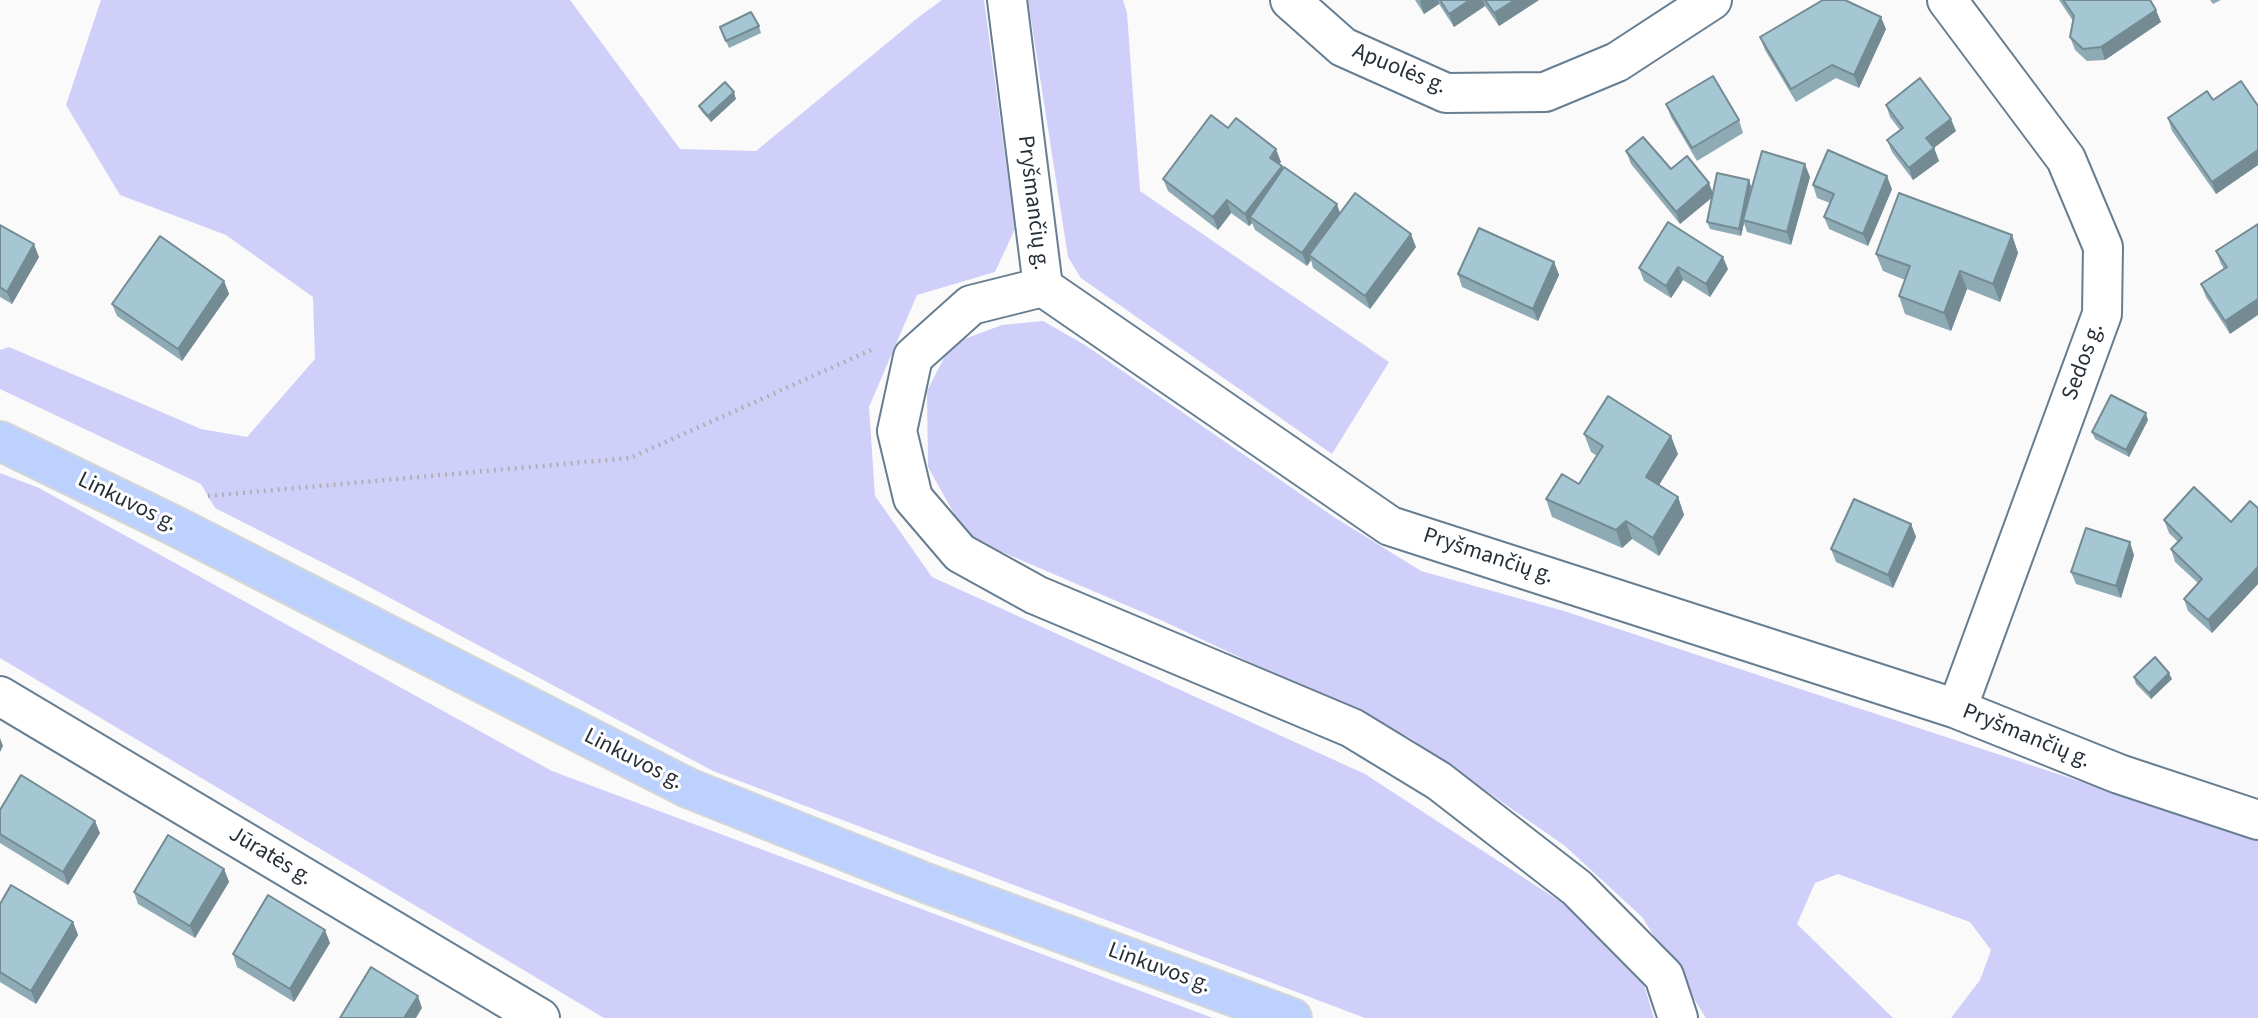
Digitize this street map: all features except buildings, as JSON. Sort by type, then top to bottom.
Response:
[{"type":"main road","name":"Linkuvos g.","points":[[0,441],[175,526],[688,788],[926,883],[1292,1018]]},
{"type":"street","name":"Pryšmančių g.","points":[[1007,0],[1043,287],[1390,526],[1957,709],[2119,774],[2258,820]]},
{"type":"street","name":"Apuolės g.","points":[[1290,0],[1343,47],[1446,93],[1545,92],[1617,62],[1712,0]]},
{"type":"street","name":"Sedos g.","points":[[1947,0],[2066,159],[2103,247],[2102,314],[1957,709]]},
{"type":"street","points":[[1043,287],[971,305],[913,357],[897,431],[913,498],[960,553],[1036,596],[1352,728],[1439,781],[1577,888],[1664,976],[1678,1018]]},
{"type":"street","name":"Jūratės g.","points":[[0,696],[540,1018]]},
{"type":"path","points":[[198,496],[630,458],[883,345]]},
{"type":"shaded area","points":[[101,0],[570,0],[680,149],[756,151],[942,0],[984,0],[1015,229],[995,272],[917,295],[869,407],[875,496],[932,577],[1365,774],[1561,902],[1641,975],[1654,1018],[1365,1018],[713,771],[349,576],[215,508],[201,484],[0,389],[0,350],[9,347],[201,429],[247,437],[315,359],[313,297],[226,235],[120,195],[66,105]]},
{"type":"shaded area","points":[[1028,0],[1123,0],[1127,13],[1140,191],[1389,362],[1332,454],[1081,278],[1068,257]]},
{"type":"shaded area","points":[[1043,321],[1085,345],[1334,517],[1421,571],[1564,611],[2258,840],[2258,1018],[1951,1018],[1980,980],[1991,950],[1970,922],[1838,874],[1815,883],[1797,924],[1893,1018],[1706,1018],[1642,917],[1565,846],[1410,738],[1163,621],[967,537],[928,467],[927,391],[951,344],[1002,325]]},
{"type":"shaded area","points":[[0,473],[39,488],[552,771],[1213,1018],[604,1018],[0,658]]}]
